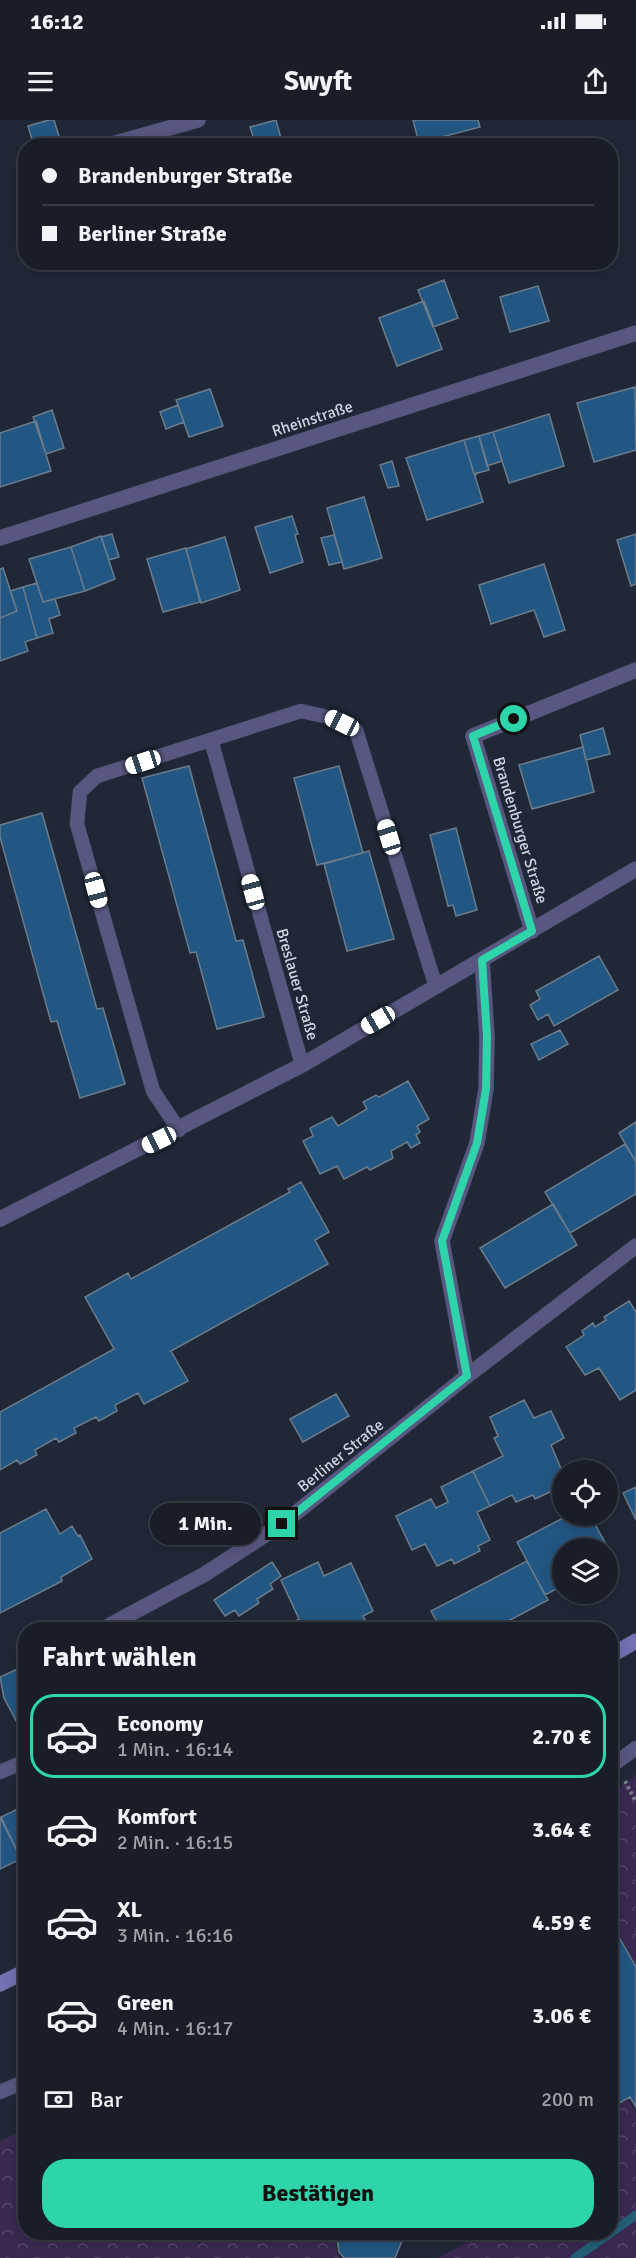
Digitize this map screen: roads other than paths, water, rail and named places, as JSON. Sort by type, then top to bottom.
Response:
[{"type":"main road","points":[[618,1651],[636,1641]]},
{"type":"main road","points":[[0,1984],[18,1975]]},
{"type":"street","points":[[134,138],[198,120]]},
{"type":"street","name":"Rheinstraße","points":[[0,537],[636,333]]},
{"type":"street","name":"Brandenburger Straße","points":[[532,931],[473,736],[636,670]]},
{"type":"street","name":"Breslauer Straße","points":[[0,1219],[179,1130],[302,1065],[636,869]]},
{"type":"street","points":[[467,1376],[442,1241],[477,1143],[486,1089],[487,1036],[482,960]]},
{"type":"street","name":"Berliner Straße","points":[[120,1622],[205,1574],[282,1524],[467,1376],[636,1246]]},
{"type":"lane","points":[[179,1130],[153,1091],[77,824],[80,792],[97,776],[301,711],[328,717],[356,730],[436,987]]},
{"type":"lane","name":"Breslauer Straße","points":[[211,740],[302,1065]]},
{"type":"lane","points":[[618,1761],[636,1748]]},
{"type":"lane","points":[[0,1772],[18,1764]]},
{"type":"lane","points":[[0,2092],[18,2084]]},
{"type":"waterway","points":[[618,2228],[636,2215]]},
{"type":"waterway","points":[[575,2258],[601,2240]]}]
